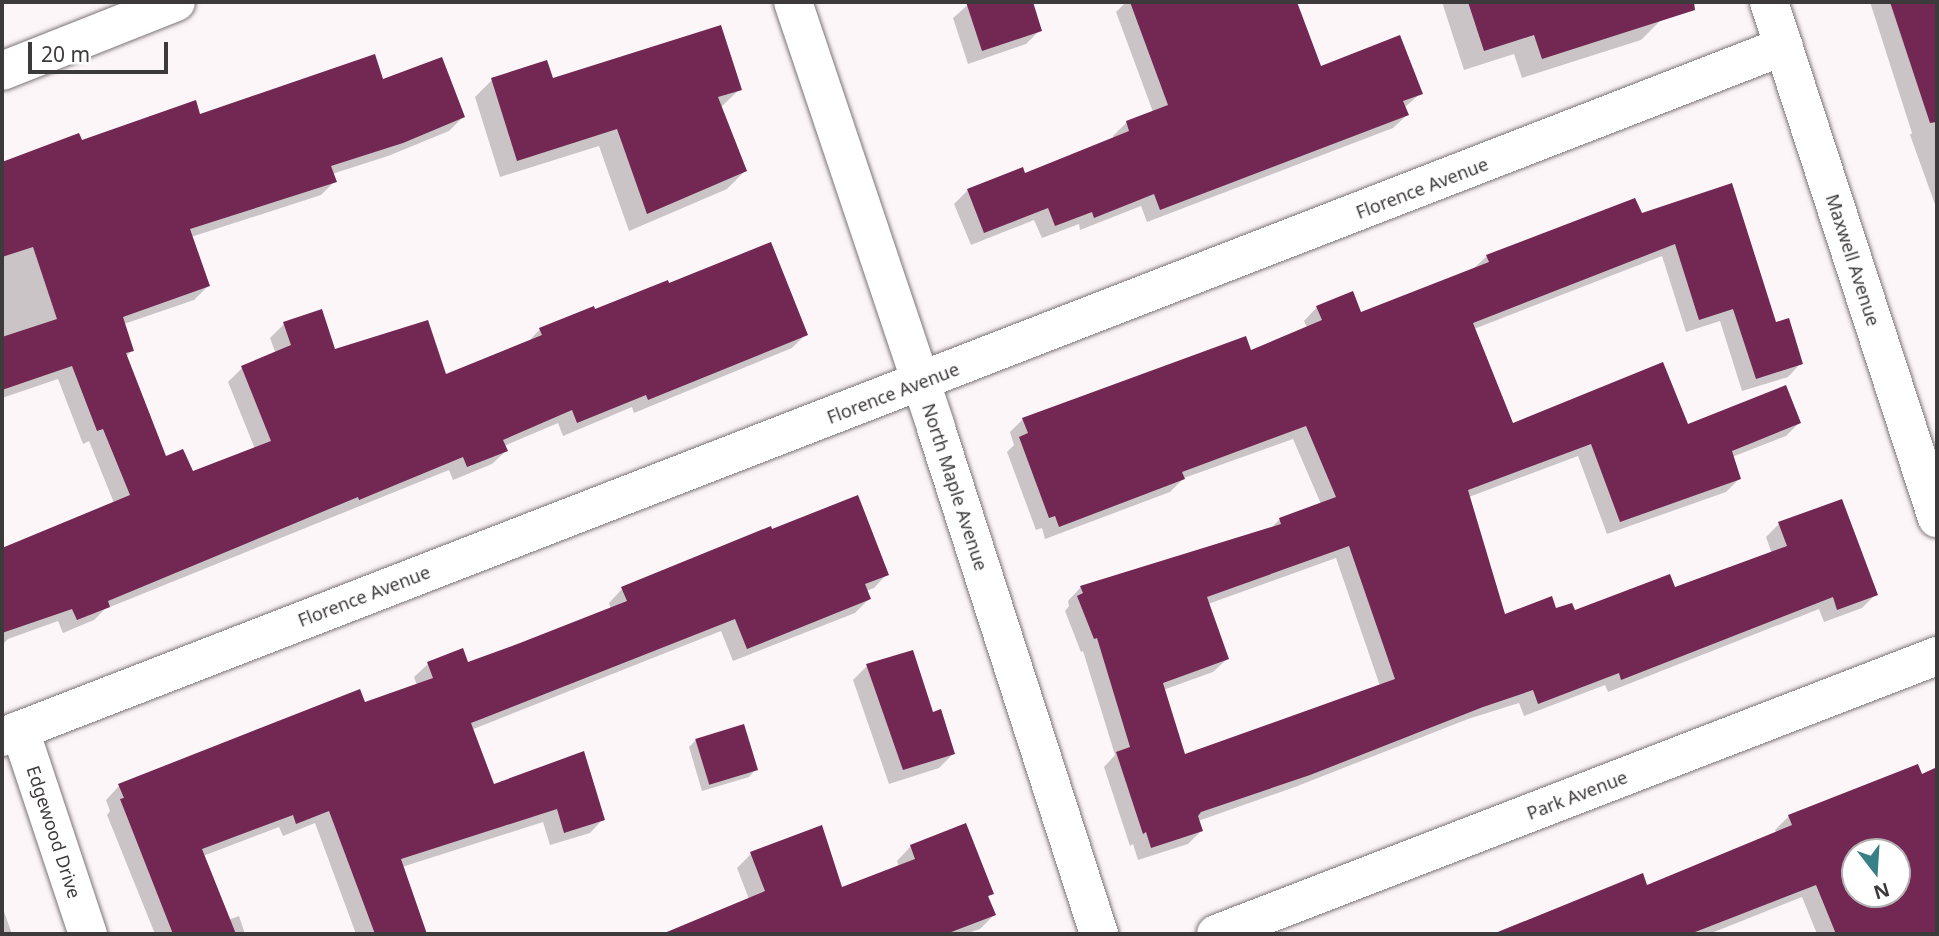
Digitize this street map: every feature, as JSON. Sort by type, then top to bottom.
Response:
[{"type":"street","points":[[2,71],[176,2]]},
{"type":"street","name":"North Maple Avenue","points":[[793,2],[1099,934]]},
{"type":"street","name":"Maxwell Avenue","points":[[1769,2],[1937,518]]},
{"type":"street","name":"Florence Avenue","points":[[11,733],[1784,46]]},
{"type":"street","name":"Park Avenue","points":[[1216,934],[1937,656]]},
{"type":"street","name":"Edgewood Drive","points":[[11,733],[88,934]]},
{"type":"building","points":[[966,2],[1033,2],[1042,31],[982,51]]},
{"type":"building","points":[[1130,2],[1297,2],[1321,66],[1400,35],[1423,94],[1403,101],[1409,115],[1160,210],[1154,194],[1094,218],[1092,212],[1055,226],[1048,208],[984,233],[967,189],[1023,167],[1025,173],[1129,131],[1126,121],[1168,105]]},
{"type":"building","points":[[1468,2],[1694,2],[1695,10],[1542,59],[1534,35],[1484,51]]},
{"type":"building","points":[[1890,2],[1937,2],[1937,122],[1930,123]]},
{"type":"building","points":[[721,25],[742,90],[718,97],[747,171],[647,214],[617,129],[517,161],[491,78],[547,60],[553,78]]},
{"type":"building","points":[[375,54],[383,79],[442,57],[465,117],[403,143],[331,166],[337,182],[190,229],[210,286],[123,317],[134,351],[126,353],[166,456],[183,449],[193,471],[271,441],[241,366],[291,345],[283,322],[322,309],[335,349],[428,320],[446,374],[542,335],[539,328],[668,280],[669,283],[771,242],[808,335],[648,400],[646,395],[577,423],[572,410],[503,440],[508,451],[467,467],[463,457],[359,500],[358,497],[108,601],[110,607],[77,620],[72,609],[2,633],[2,548],[130,495],[103,429],[97,431],[72,366],[2,390],[2,337],[57,319],[33,247],[2,257],[2,162],[79,133],[82,140],[196,100],[200,114]]},
{"type":"building","points":[[1732,183],[1776,322],[1789,318],[1803,364],[1756,379],[1733,309],[1699,320],[1675,244],[1473,323],[1513,423],[1663,362],[1688,424],[1786,385],[1801,423],[1732,451],[1741,479],[1620,522],[1591,444],[1468,490],[1505,614],[1552,596],[1556,608],[1572,603],[1575,610],[1670,574],[1675,587],[1787,546],[1778,522],[1842,499],[1878,595],[1837,610],[1833,597],[1621,680],[1619,673],[1538,704],[1533,690],[1483,707],[1310,775],[1201,812],[1198,816],[1203,831],[1151,848],[1146,832],[1143,834],[1116,752],[1130,747],[1097,638],[1094,639],[1077,596],[1083,593],[1080,586],[1281,524],[1279,518],[1336,497],[1306,426],[1182,472],[1185,479],[1059,527],[1055,516],[1049,518],[1019,437],[1028,433],[1022,418],[1246,336],[1251,350],[1322,320],[1316,306],[1353,291],[1361,312],[1489,262],[1486,255],[1635,198],[1642,213]],"holes":[[[1349,546],[1395,679],[1185,754],[1163,683],[1229,659],[1207,597]]]},
{"type":"building","points":[[858,495],[889,575],[865,584],[871,599],[747,649],[735,619],[471,723],[494,784],[584,751],[605,820],[564,833],[557,809],[401,859],[427,934],[375,934],[329,811],[296,824],[293,815],[202,849],[236,934],[173,934],[120,799],[124,798],[118,784],[360,689],[365,702],[433,678],[427,662],[463,648],[468,662],[520,643],[627,601],[621,587],[771,526],[772,529]]},
{"type":"building","points":[[913,650],[933,712],[941,709],[955,754],[903,770],[866,664]]},
{"type":"building","points":[[744,724],[758,770],[709,785],[695,739]]},
{"type":"building","points":[[1918,764],[1922,774],[1937,767],[1937,934],[1836,934],[1816,885],[1690,934],[1493,934],[1643,873],[1647,885],[1792,825],[1788,815]]},
{"type":"building","points":[[966,823],[994,894],[988,896],[996,915],[946,934],[662,934],[765,891],[750,852],[822,825],[842,887],[915,859],[910,845]]}]
